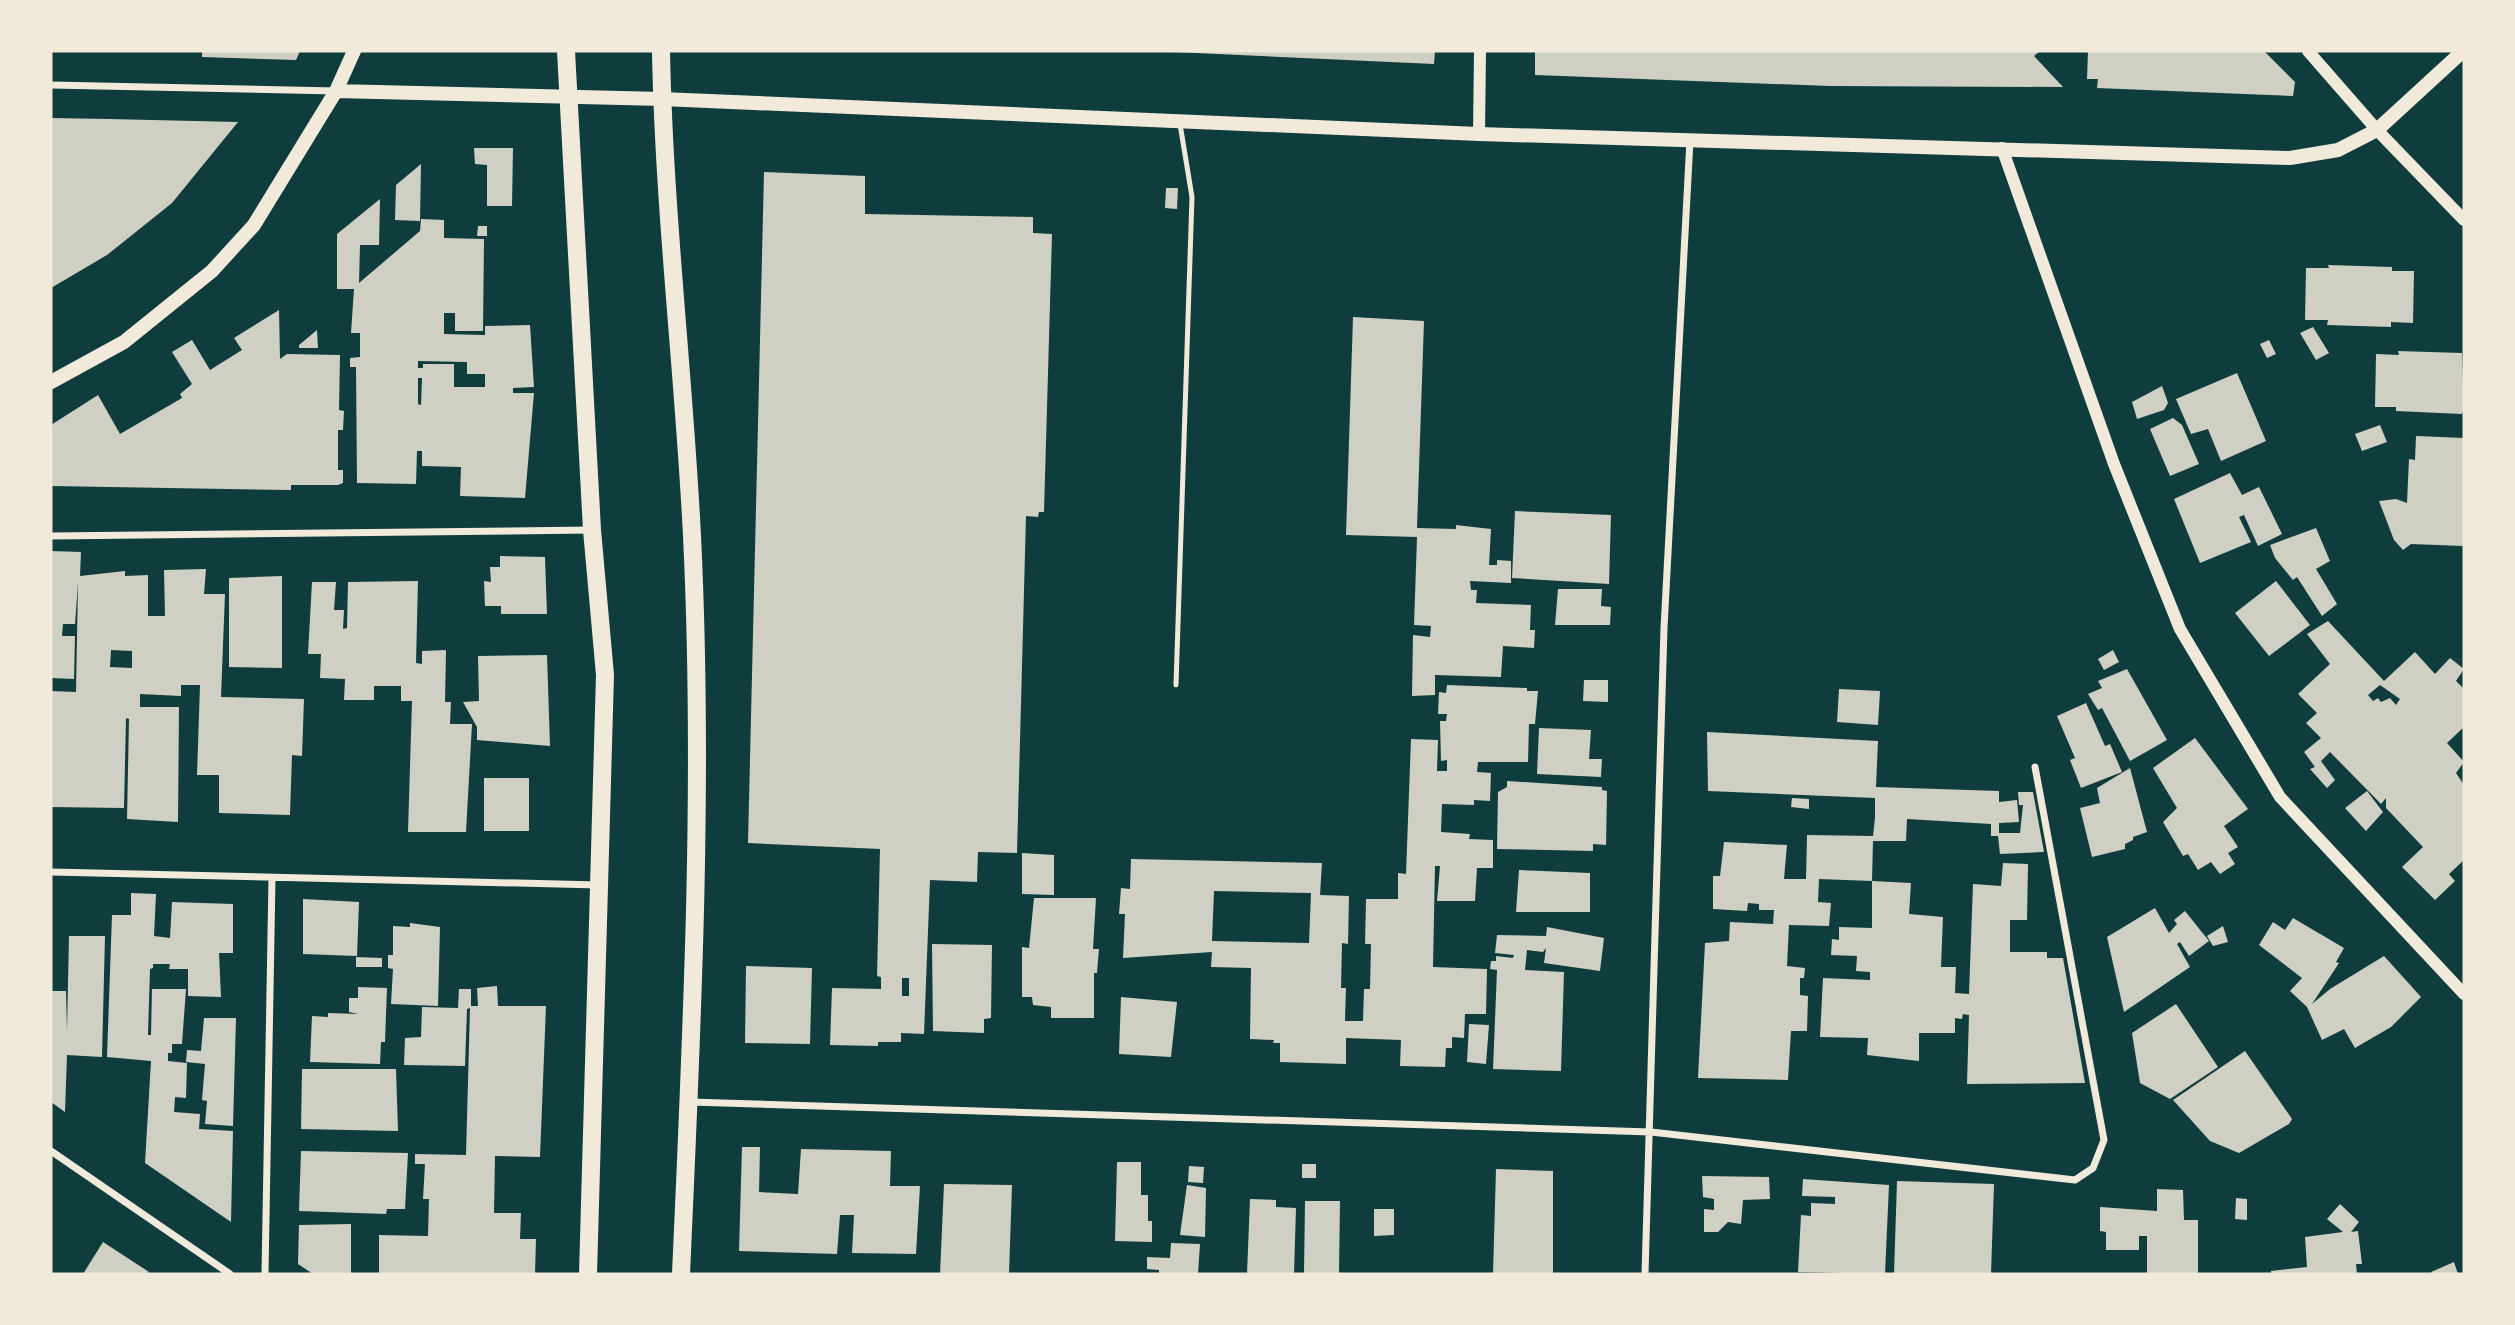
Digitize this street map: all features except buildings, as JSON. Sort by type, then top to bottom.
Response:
[{"type":"main road","points":[[51,382],[124,342],[212,271],[254,225],[336,91],[354,51]]},
{"type":"main road","points":[[566,51],[592,530],[605,675],[588,1274]]},
{"type":"main road","points":[[661,51],[692,537],[696,677],[696,883],[681,1274]]},
{"type":"main road","points":[[336,91],[662,99],[1479,134],[2290,158],[2339,150],[2377,130],[2463,51]]},
{"type":"street","points":[[1479,134],[1480,51]]},
{"type":"street","points":[[2308,51],[2377,130],[2464,220]]},
{"type":"street","points":[[51,85],[336,91]]},
{"type":"street","points":[[1646,1274],[1664,628],[1690,139]]},
{"type":"street","points":[[2002,148],[2113,464],[2180,629],[2280,797],[2464,994]]},
{"type":"street","points":[[51,536],[592,530]]},
{"type":"street","points":[[688,1102],[1651,1132],[2075,1180],[2094,1168],[2104,1140],[2035,767]]},
{"type":"street","points":[[51,872],[598,885]]},
{"type":"street","points":[[265,1274],[272,878]]},
{"type":"street","points":[[51,1151],[230,1274]]},
{"type":"lane","points":[[1176,685],[1192,197],[1179,121]]}]
